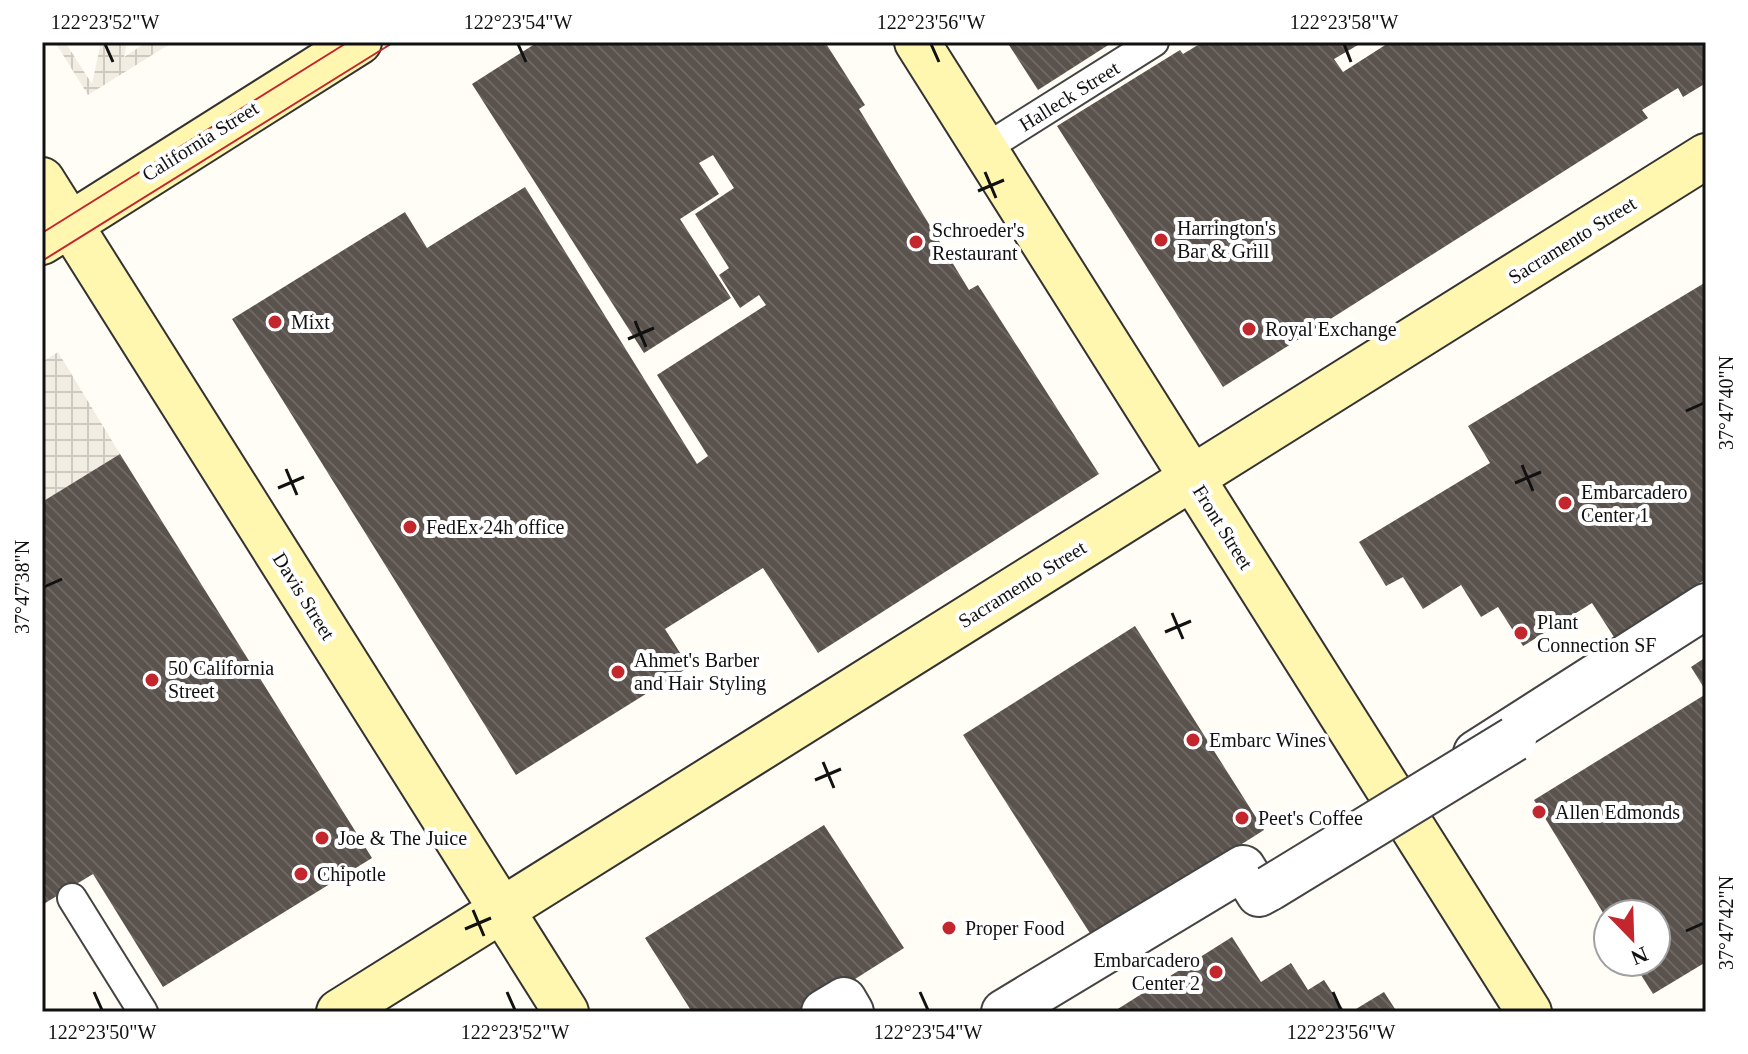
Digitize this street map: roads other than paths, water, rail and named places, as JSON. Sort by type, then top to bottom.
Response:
[{"type":"street","name":"California Street","points":[[56,233],[359,42]]},
{"type":"street","name":"Front Street","points":[[917,42],[1529,1012]]},
{"type":"street","name":"Sacramento Street","points":[[339,1012],[1706,156]]},
{"type":"street","name":"Davis Street","points":[[42,180],[56,233],[566,1012]]},
{"type":"street","points":[[1468,759],[1706,606]]},
{"type":"street","points":[[1004,1012],[1243,868],[1259,894],[1270,888],[1514,739],[1706,615]]},
{"type":"street","points":[[824,1012],[844,1000],[851,1012]]},
{"type":"lane","name":"Halleck Street","points":[[984,149],[1154,42]]},
{"type":"lane","points":[[72,898],[143,1012]]},
{"type":"tram line","points":[[42,233],[348,42]]},
{"type":"tram line","points":[[42,261],[394,42]]},
{"type":"place","name":"Harrington's Bar & Grill","points":[[1161,240]]},
{"type":"place","name":"Schroeder's Restaurant","points":[[916,242]]},
{"type":"place","name":"Mixt","points":[[275,322]]},
{"type":"place","name":"Royal Exchange","points":[[1249,329]]},
{"type":"place","name":"Embarcadero Center 1","points":[[1565,503]]},
{"type":"place","name":"FedEx 24h office","points":[[410,527]]},
{"type":"place","name":"Plant Connection SF","points":[[1521,633]]},
{"type":"place","name":"Ahmet's Barber and Hair Styling","points":[[618,672]]},
{"type":"place","name":"50 California Street","points":[[152,680]]},
{"type":"place","name":"Embarc Wines","points":[[1193,740]]},
{"type":"place","name":"Allen Edmonds","points":[[1539,812]]},
{"type":"place","name":"Peet's Coffee","points":[[1242,818]]},
{"type":"place","name":"Joe & The Juice","points":[[322,838]]},
{"type":"place","name":"Chipotle","points":[[301,874]]},
{"type":"place","name":"Proper Food","points":[[949,928]]},
{"type":"place","name":"Embarcadero Center 2","points":[[1216,972]]}]
